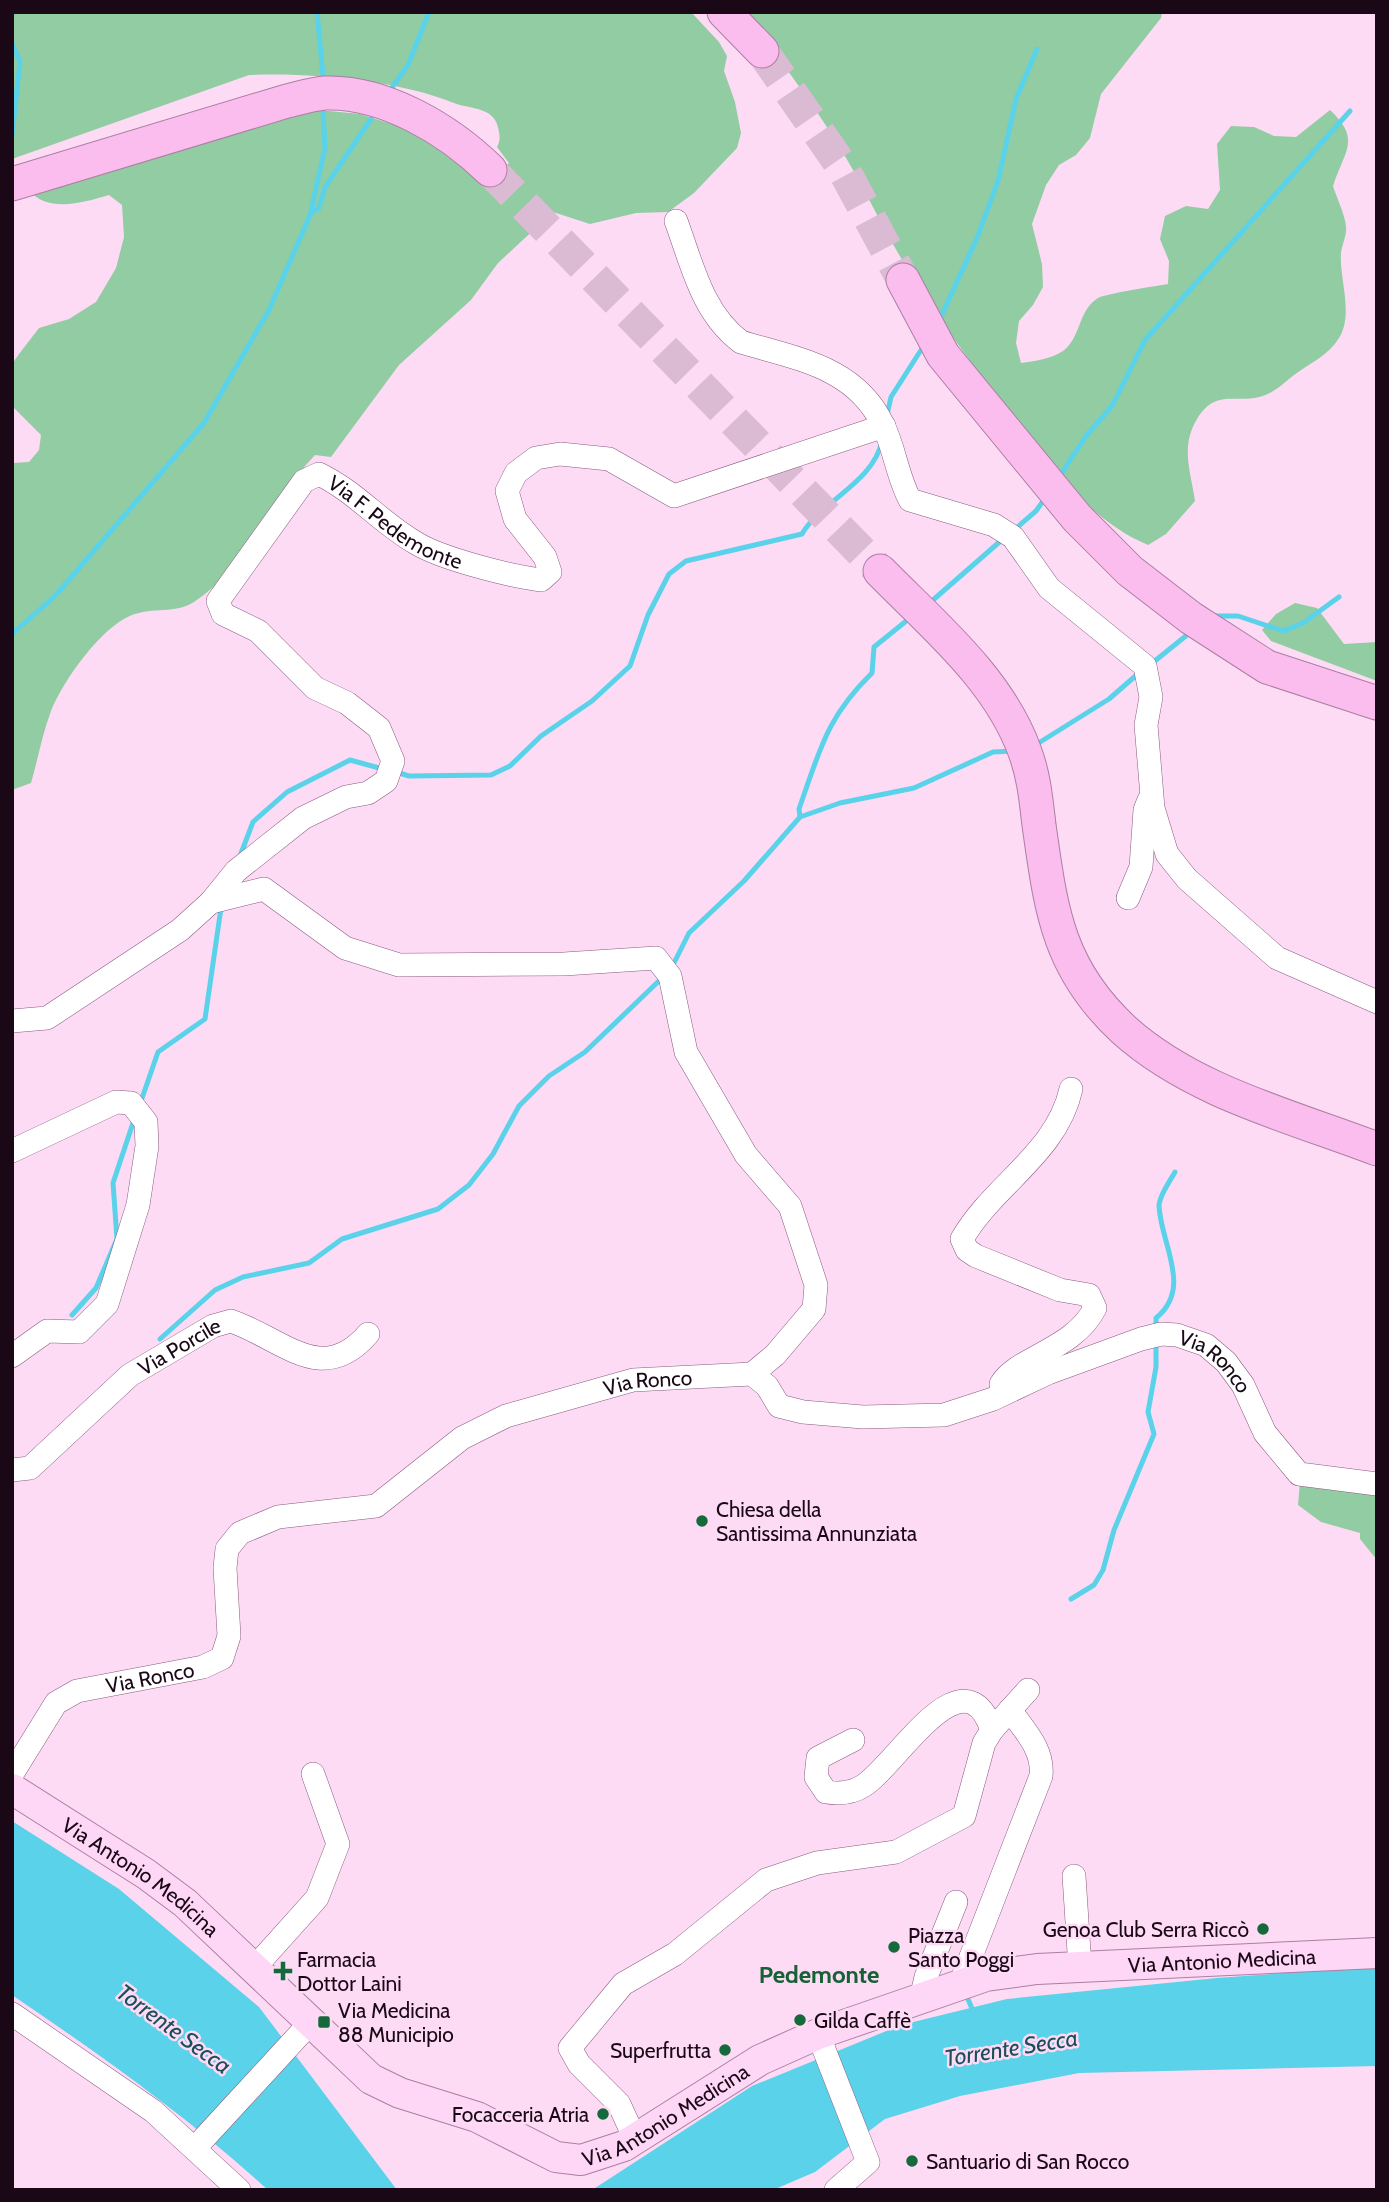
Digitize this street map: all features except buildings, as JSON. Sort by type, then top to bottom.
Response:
[{"type":"highway","points":[[724,12],[762,51]]},
{"type":"highway","points":[[12,184],[275,104],[323,93],[367,100],[417,117],[451,135],[490,170]]},
{"type":"highway","points":[[903,280],[943,355],[1103,545],[1191,618],[1267,667],[1377,703]]},
{"type":"highway","points":[[880,572],[973,667],[1016,729],[1033,778],[1055,924],[1076,970],[1102,1006],[1149,1049],[1194,1078],[1377,1149]]},
{"type":"main road","name":"Via Antonio Medicina","points":[[12,1789],[146,1874],[185,1903],[255,1967],[304,2030],[371,2079],[401,2093],[477,2117],[556,2157],[581,2160],[602,2155],[635,2139],[760,2060],[986,1976],[1080,1967],[1377,1954]]},
{"type":"street","points":[[676,221],[705,300],[727,332],[741,342],[846,378],[870,401],[884,426],[898,479],[910,500],[993,525],[1013,537],[1049,588],[1145,666],[1151,697],[1146,725],[1152,794],[1167,854],[1187,879],[1277,958],[1377,1002]]},
{"type":"street","name":"Via F. Pedemonte","points":[[12,1021],[47,1018],[180,930],[211,902],[236,871],[303,818],[346,797],[368,793],[386,781],[393,761],[379,728],[347,703],[315,688],[258,631],[223,614],[218,601],[304,481],[319,474],[342,485],[417,544],[511,576],[541,580],[550,572],[545,557],[515,519],[507,491],[516,473],[536,458],[560,454],[609,459],[674,496],[884,426]]},
{"type":"street","points":[[1128,898],[1141,867],[1145,810],[1152,794]]},
{"type":"street","points":[[211,902],[264,889],[345,948],[399,965],[564,964],[656,958],[670,976],[685,1052],[746,1155],[790,1206],[816,1285],[814,1309],[775,1355],[752,1374]]},
{"type":"street","points":[[993,1399],[1004,1380],[1067,1341],[1095,1308],[1089,1295],[1060,1290],[976,1256],[967,1250],[962,1239],[974,1219],[1040,1151],[1067,1106],[1071,1088]]},
{"type":"street","points":[[12,1150],[116,1102],[131,1103],[146,1122],[147,1146],[138,1205],[107,1304],[79,1332],[47,1331],[12,1356]]},
{"type":"street","name":"Via Porcile","points":[[12,1471],[30,1468],[130,1375],[213,1326],[231,1321],[308,1357],[334,1360],[354,1350],[368,1334]]},
{"type":"street","name":"Via Ronco","points":[[12,1774],[56,1703],[77,1691],[203,1667],[222,1657],[229,1636],[225,1568],[227,1549],[240,1533],[278,1517],[376,1506],[462,1438],[519,1412],[633,1380],[752,1374],[767,1386],[779,1406],[803,1412],[863,1417],[944,1415],[993,1399],[1048,1373],[1141,1339],[1161,1334],[1188,1337],[1206,1345],[1226,1362],[1243,1385],[1265,1433],[1299,1474],[1377,1484]]},
{"type":"street","points":[[635,2139],[619,2104],[579,2064],[570,2048],[624,1984],[675,1954],[766,1880],[817,1863],[896,1852],[964,1816],[984,1743],[992,1730],[1028,1690]]},
{"type":"street","points":[[853,1740],[818,1758],[816,1777],[826,1791],[846,1792],[862,1787],[896,1756],[940,1708],[957,1701],[969,1699],[979,1705],[992,1730]]},
{"type":"street","points":[[960,1985],[1041,1776],[1043,1762],[1040,1752],[1010,1710]]},
{"type":"street","points":[[255,1967],[317,1898],[338,1844],[313,1774]]},
{"type":"street","points":[[1074,1876],[1080,1967]]},
{"type":"street","points":[[921,1999],[926,1977],[957,1902]]},
{"type":"street","points":[[12,2014],[199,2145],[239,2190]]},
{"type":"street","points":[[199,2145],[304,2030]]},
{"type":"street","points":[[820,2038],[868,2162],[835,2190]]},
{"type":"green space","points":[[12,12],[691,12],[719,42],[727,56],[724,71],[735,102],[741,133],[737,148],[694,193],[668,212],[636,213],[590,224],[553,212],[498,263],[471,300],[399,365],[331,457],[315,455],[305,466],[255,539],[227,574],[187,606],[132,615],[120,621],[96,643],[64,685],[51,711],[31,783],[12,790],[12,463],[29,462],[39,450],[41,435],[12,406],[12,364],[39,328],[69,319],[96,302],[116,268],[124,237],[122,205],[109,195],[78,203],[56,204],[46,202],[29,190],[309,109],[360,114],[410,130],[461,161],[485,185],[509,163],[497,147],[500,138],[497,124],[493,117],[482,110],[381,83],[325,76],[272,74],[249,75],[12,159]]},
{"type":"green space","points":[[743,12],[1162,12],[1161,18],[1101,94],[1090,138],[1076,155],[1059,165],[1046,185],[1032,224],[1042,264],[1043,287],[1033,305],[1019,321],[1016,343],[1021,363],[1048,358],[1063,351],[1073,339],[1091,303],[1098,298],[1168,284],[1169,261],[1160,239],[1165,216],[1186,206],[1208,209],[1220,190],[1217,144],[1231,126],[1254,127],[1274,136],[1296,137],[1330,110],[1340,120],[1348,138],[1348,146],[1333,186],[1346,227],[1341,263],[1346,307],[1339,338],[1325,354],[1270,393],[1259,397],[1218,400],[1204,410],[1192,429],[1188,450],[1195,501],[1166,534],[1148,545],[1128,535],[1093,510],[1062,479],[966,356],[905,265],[831,133]]},
{"type":"green space","points":[[1295,603],[1317,608],[1344,644],[1377,642],[1377,681],[1271,641],[1262,630],[1276,614]]},
{"type":"green space","points":[[1300,1482],[1377,1490],[1377,1560],[1360,1539],[1360,1533],[1321,1522],[1298,1505]]},
{"type":"water","name":"Torrente Secca","points":[[12,1821],[119,1889],[259,2007],[397,2190],[268,2190],[207,2137],[144,2088],[12,1995]]},
{"type":"water","name":"Torrente Secca","points":[[1377,1966],[1377,2066],[1079,2073],[960,2096],[885,2119],[815,2172],[773,2190],[592,2190],[752,2086],[901,2025],[1007,1999],[1217,1978]]},
{"type":"waterway","points":[[317,12],[323,76]]},
{"type":"waterway","points":[[391,89],[408,65],[429,12]]},
{"type":"waterway","points":[[12,43],[20,62],[12,135]]},
{"type":"waterway","points":[[939,321],[977,238],[998,181],[1016,99],[1037,49]]},
{"type":"waterway","points":[[310,215],[325,148],[323,111]]},
{"type":"waterway","points":[[1059,477],[1086,436],[1112,406],[1145,340],[1350,111]]},
{"type":"waterway","points":[[12,634],[55,596],[204,423],[269,310],[311,213],[319,208],[325,187],[371,119]]},
{"type":"waterway","points":[[887,415],[891,397],[921,350]]},
{"type":"waterway","points":[[396,772],[409,776],[491,775],[510,766],[541,736],[592,701],[630,666],[648,615],[669,574],[686,561],[802,534],[821,511],[868,469],[877,456],[882,441]]},
{"type":"waterway","points":[[1014,530],[1036,511],[1046,497]]},
{"type":"waterway","points":[[933,600],[1004,538]]},
{"type":"waterway","points":[[1211,616],[1238,616],[1283,631],[1303,623],[1339,597]]},
{"type":"waterway","points":[[800,817],[799,809],[813,769],[834,720],[872,673],[874,647],[905,622]]},
{"type":"waterway","points":[[1151,664],[1192,631]]},
{"type":"waterway","points":[[1037,744],[1109,699],[1140,672]]},
{"type":"waterway","points":[[672,967],[689,933],[744,881],[800,817],[840,803],[914,788],[993,752],[1013,751]]},
{"type":"waterway","points":[[240,856],[253,822],[287,792],[350,760],[383,769]]},
{"type":"waterway","points":[[140,1104],[158,1052],[205,1019],[221,908]]},
{"type":"waterway","points":[[160,1339],[215,1290],[243,1277],[309,1263],[342,1239],[438,1209],[469,1185],[493,1154],[519,1106],[549,1076],[585,1052],[663,977]]},
{"type":"waterway","points":[[72,1315],[96,1288],[117,1239],[113,1183],[134,1120]]},
{"type":"waterway","points":[[1156,1328],[1156,1318],[1167,1306],[1174,1280],[1159,1202],[1175,1172]]},
{"type":"waterway","points":[[1071,1599],[1094,1585],[1103,1570],[1114,1530],[1154,1434],[1148,1412],[1156,1367],[1156,1341]]},
{"type":"waterway","points":[[967,1997],[974,2013]]},
{"type":"tunnel","points":[[762,51],[841,165],[903,280]]},
{"type":"tunnel","points":[[490,170],[880,571]]},
{"type":"place","name":"Chiesa della Santissima Annunziata","points":[[702,1521]]},
{"type":"place","name":"Genoa Club Serra Riccò","points":[[1263,1929]]},
{"type":"place","name":"Piazza Santo Poggi","points":[[894,1947]]},
{"type":"place","name":"Farmacia Dottor Laini","points":[[283,1971]]},
{"type":"place","name":"Gilda Caffè","points":[[800,2020]]},
{"type":"place","name":"Via Medicina 88 Municipio","points":[[324,2022]]},
{"type":"place","name":"Superfrutta","points":[[725,2050]]},
{"type":"place","name":"Focacceria Atria","points":[[603,2114]]},
{"type":"place","name":"Santuario di San Rocco","points":[[912,2161]]},
{"type":"district","name":"Pedemonte","points":[[819,1974]]}]
